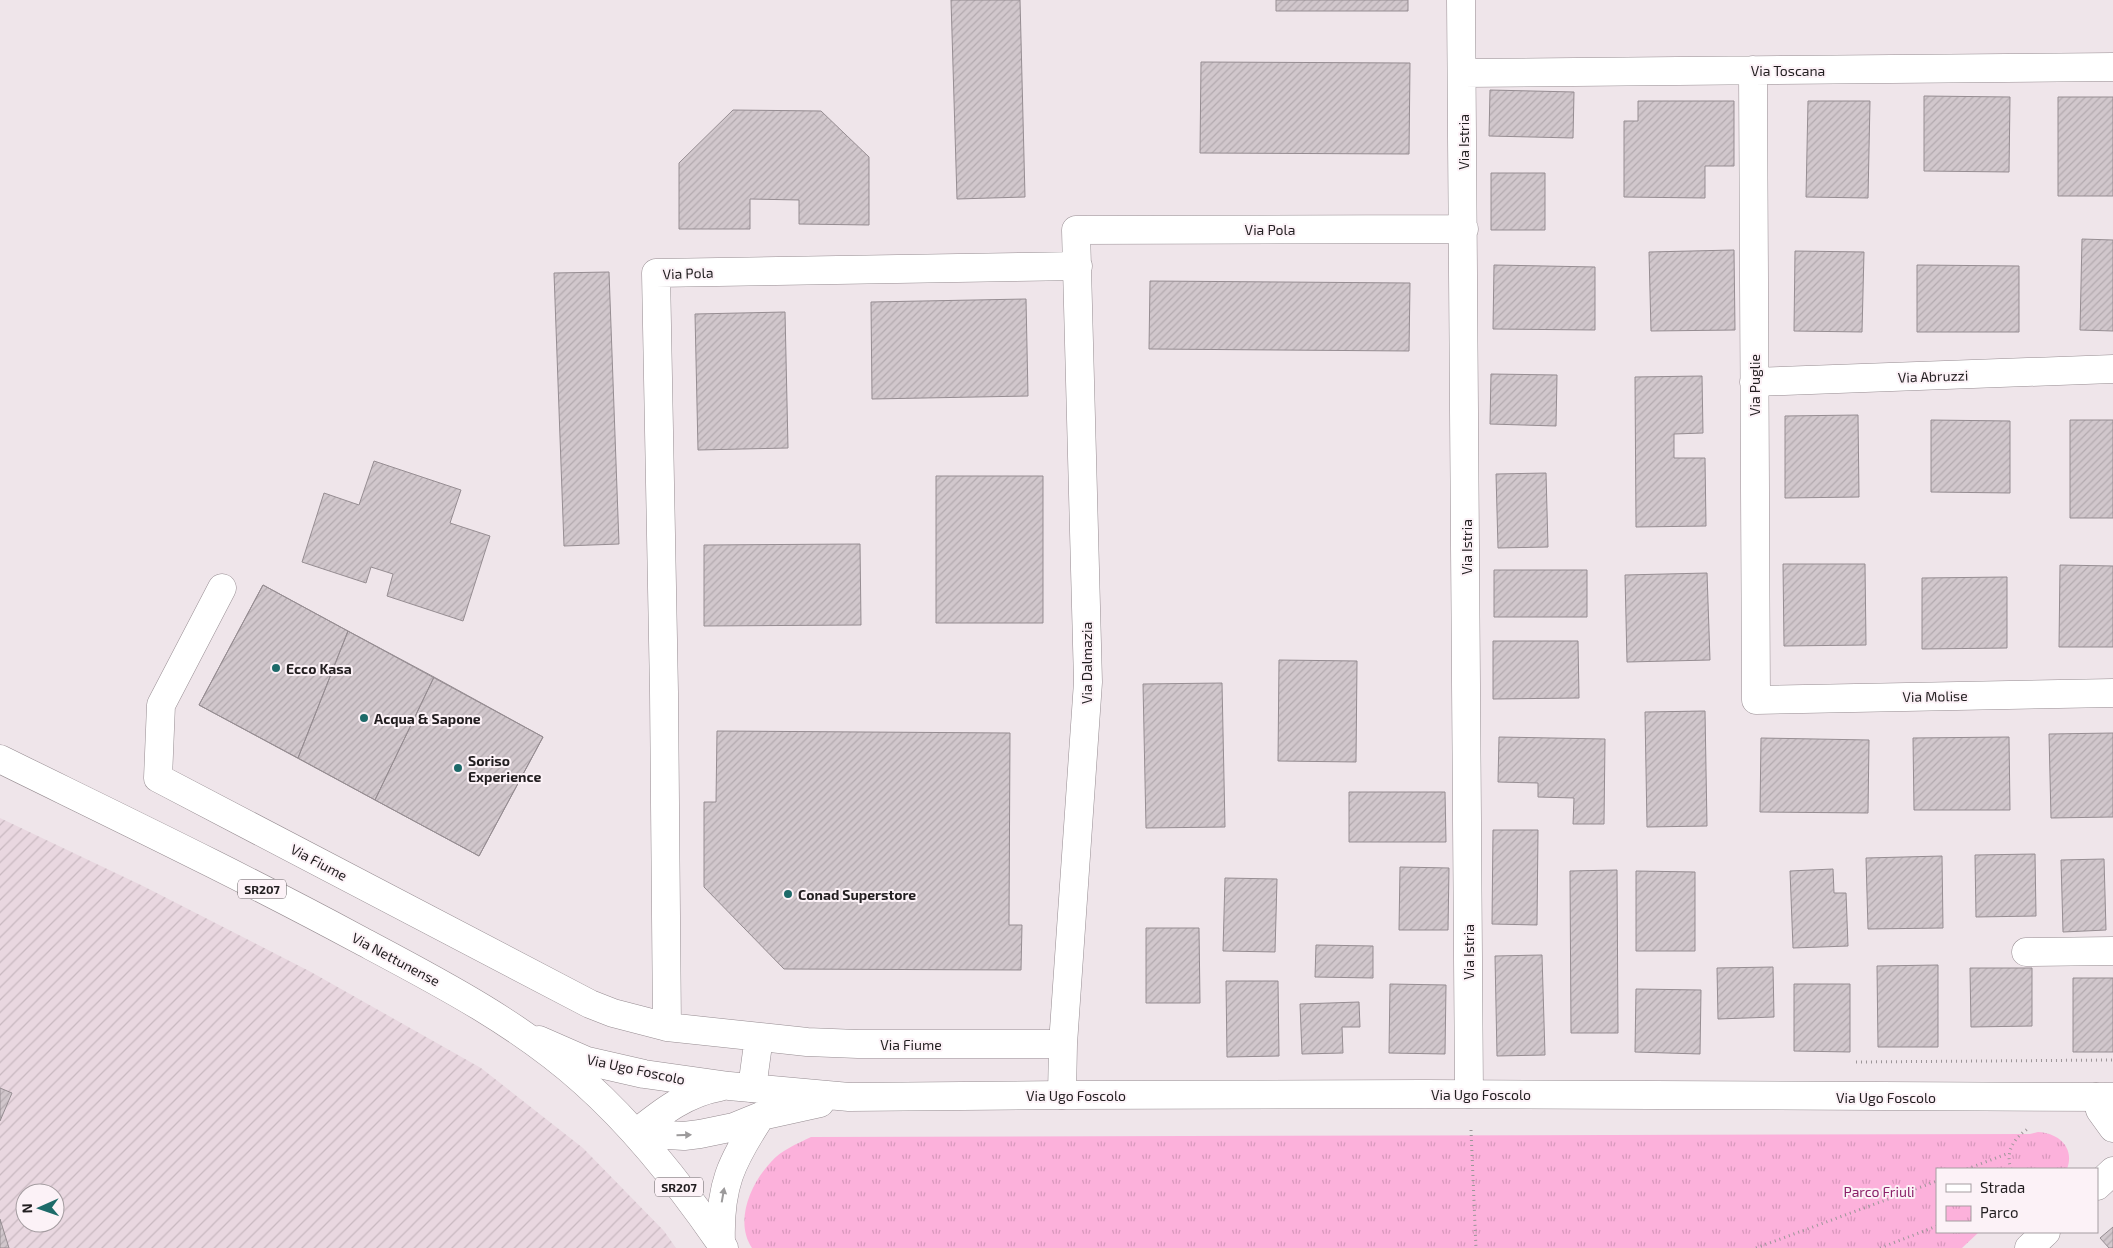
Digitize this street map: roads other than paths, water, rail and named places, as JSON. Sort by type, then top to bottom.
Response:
[{"type":"street","name":"Via Istria","points":[[1462,0],[1469,1094]]},
{"type":"street","name":"Via Toscana","points":[[1463,72],[2113,67]]},
{"type":"street","name":"Via Puglie","points":[[1752,70],[1756,700]]},
{"type":"street","name":"Via Pola","points":[[1076,230],[1464,229]]},
{"type":"street","name":"Via Dalmazia","points":[[1062,1095],[1063,1044],[1088,682],[1076,230]]},
{"type":"street","name":"Via Pola","points":[[667,1027],[664,692],[656,273],[1078,266]]},
{"type":"street","name":"Via Abruzzi","points":[[1754,382],[2113,369]]},
{"type":"street","name":"Via Fiume","points":[[222,588],[161,705],[158,778],[590,1004],[613,1013],[667,1027],[759,1038],[858,1044],[1063,1044]]},
{"type":"street","name":"Via Molise","points":[[1756,700],[2113,693]]},
{"type":"street","name":"Via Nettunense","points":[[0,759],[313,914],[457,992],[518,1030],[582,1080],[636,1133],[663,1165],[723,1246]]},
{"type":"street","points":[[2026,952],[2113,951]]},
{"type":"street","name":"Via Ugo Foscolo","points":[[518,1030],[587,1061],[644,1074],[741,1087],[849,1098],[1062,1095],[1469,1094],[2104,1097]]},
{"type":"street","points":[[741,1087],[759,1038]]},
{"type":"street","name":"Via Ugo Foscolo","points":[[636,1133],[663,1111],[694,1094],[741,1087]]},
{"type":"street","points":[[2104,1097],[2100,1110],[2113,1128]]},
{"type":"street","name":"Via Ugo Foscolo","points":[[636,1133],[684,1136],[700,1134],[734,1126],[761,1116],[849,1098]]},
{"type":"street","points":[[723,1246],[721,1205],[725,1184],[739,1150],[761,1116]]},
{"type":"street","points":[[2098,1185],[2113,1171]]},
{"type":"street","points":[[2029,1248],[2045,1233]]},
{"type":"place","name":"Ecco Kasa","points":[[276,668]]},
{"type":"place","name":"Acqua & Sapone","points":[[364,718]]},
{"type":"place","name":"Soriso Experience","points":[[458,768]]},
{"type":"place","name":"Conad Superstore","points":[[788,894]]},
{"type":"park label","name":"Parco Friuli","points":[[1879,1191]]}]
